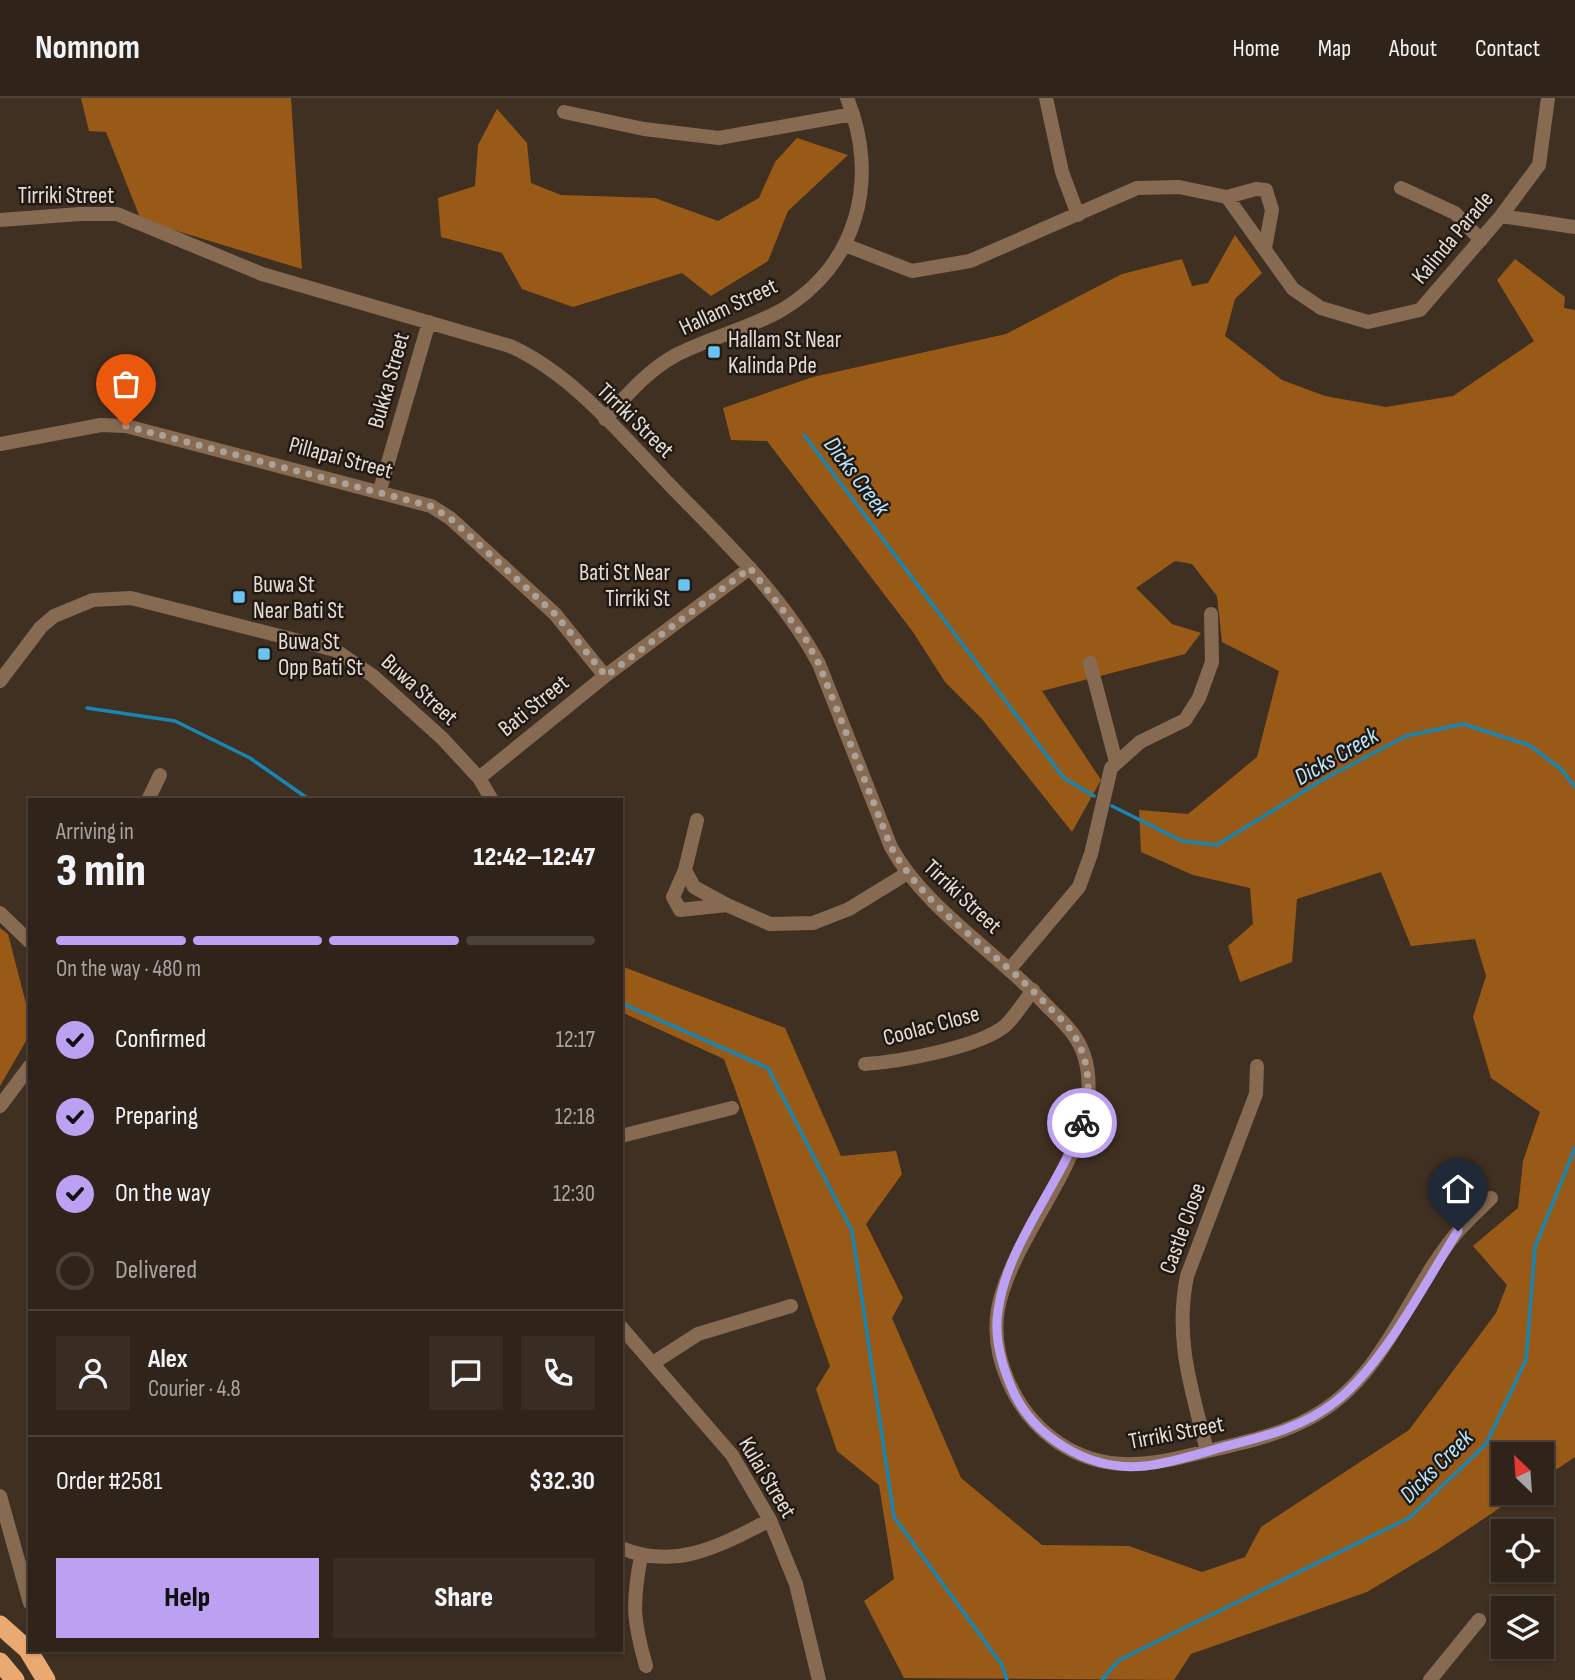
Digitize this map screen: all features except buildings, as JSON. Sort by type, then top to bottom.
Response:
[{"type":"highway","points":[[0,1625],[28,1650]]},
{"type":"highway","points":[[29,1652],[46,1680]]},
{"type":"highway","points":[[0,1662],[15,1680]]},
{"type":"street","name":"Hallam Street","points":[[605,419],[634,387],[676,355],[780,310],[797,299],[829,267],[845,245],[861,195],[863,154],[847,98]]},
{"type":"street","points":[[1046,98],[1062,172],[1079,215]]},
{"type":"street","name":"Kalinda Parade","points":[[1227,197],[1293,289],[1321,308],[1368,322],[1420,310],[1501,216],[1539,165],[1548,98]]},
{"type":"street","points":[[564,112],[644,129],[719,138],[853,114]]},
{"type":"street","points":[[845,245],[912,271],[971,261],[1137,188],[1179,187],[1227,197],[1256,189],[1266,190],[1272,210],[1265,248]]},
{"type":"street","points":[[1401,188],[1455,213],[1481,240]]},
{"type":"street","name":"Tirriki Street","points":[[0,220],[117,214],[262,274],[429,322],[528,355],[544,364],[605,419],[750,568],[805,638],[819,664],[891,847],[906,874],[1033,990],[1074,1034],[1083,1054],[1088,1090],[1086,1113],[1069,1154],[1016,1256],[997,1313],[1002,1365],[1026,1414],[1064,1448],[1088,1459],[1123,1466],[1146,1466],[1288,1429],[1335,1402],[1377,1357],[1458,1231],[1492,1198]]},
{"type":"street","points":[[1501,216],[1575,227]]},
{"type":"street","name":"Bukka Street","points":[[380,490],[429,322]]},
{"type":"street","name":"Pillapai Street","points":[[0,444],[101,425],[126,426],[380,490],[430,506],[450,518],[555,614],[606,676]]},
{"type":"street","name":"Bati Street","points":[[480,778],[606,676],[750,568]]},
{"type":"street","name":"Buwa Street","points":[[0,681],[41,626],[54,616],[93,600],[131,598],[335,650],[373,676],[480,778],[491,798]]},
{"type":"street","points":[[1010,970],[1079,887],[1091,854],[1111,768],[1140,742],[1185,720],[1192,709],[1206,682],[1212,662],[1211,614]]},
{"type":"street","points":[[1090,663],[1116,762]]},
{"type":"street","points":[[149,798],[160,775]]},
{"type":"street","points":[[697,820],[685,870],[673,897],[680,910],[727,905]]},
{"type":"street","points":[[685,870],[694,887],[770,924],[813,923],[849,909],[906,874]]},
{"type":"street","points":[[0,913],[28,940]]},
{"type":"street","name":"Coolac Close","points":[[864,1064],[892,1062],[989,1035],[1005,1025],[1033,990]]},
{"type":"street","name":"Castle Close","points":[[1208,1451],[1184,1361],[1180,1334],[1181,1304],[1187,1276],[1256,1094],[1257,1066]]},
{"type":"street","points":[[0,1106],[28,1069]]},
{"type":"street","points":[[623,1135],[732,1108]]},
{"type":"street","points":[[653,1363],[698,1334],[791,1306]]},
{"type":"street","name":"Kulai Street","points":[[623,1329],[732,1455],[770,1520],[796,1584],[819,1680]]},
{"type":"street","points":[[0,1496],[28,1597]]},
{"type":"street","points":[[623,1549],[641,1556],[684,1557],[718,1546],[770,1520]]},
{"type":"street","points":[[641,1556],[633,1601],[635,1627],[646,1666]]},
{"type":"street","points":[[1430,1680],[1479,1620]]},
{"type":"shaded area","points":[[81,98],[291,98],[302,269],[141,220],[106,132],[89,131]]},
{"type":"shaded area","points":[[497,109],[527,143],[531,183],[561,195],[655,198],[718,221],[759,198],[775,162],[797,138],[848,155],[788,211],[768,261],[711,296],[682,273],[573,307],[522,289],[502,253],[441,237],[438,198],[475,186],[478,145]]},
{"type":"shaded area","points":[[1235,235],[1262,273],[1235,299],[1225,336],[1282,380],[1325,396],[1386,407],[1453,396],[1534,341],[1497,280],[1515,259],[1565,297],[1564,308],[1575,310],[1575,1457],[1554,1471],[1554,1442],[1491,1442],[1491,1505],[1504,1505],[1367,1592],[1191,1654],[1174,1680],[904,1678],[864,1601],[894,1579],[879,1485],[837,1451],[816,1389],[830,1366],[724,1059],[623,1013],[623,967],[785,1028],[841,1156],[896,1151],[902,1174],[866,1224],[903,1298],[892,1318],[961,1478],[1042,1545],[1129,1546],[1202,1572],[1245,1557],[1261,1527],[1409,1430],[1496,1313],[1507,1285],[1473,1246],[1518,1208],[1523,1161],[1540,1112],[1491,1078],[1473,1017],[1486,976],[1475,939],[1411,946],[1381,872],[1297,899],[1292,962],[1240,982],[1228,946],[1253,924],[1250,888],[1193,875],[1141,852],[1139,810],[1188,814],[1257,757],[1279,671],[1222,642],[1217,596],[1192,564],[1175,561],[1136,588],[1172,624],[1201,633],[1185,654],[1042,691],[1101,780],[1072,832],[982,719],[945,682],[913,632],[767,441],[731,440],[723,408],[813,377],[1006,334],[1122,274],[1182,259],[1192,286],[1208,283]]},
{"type":"shaded area","points":[[0,928],[8,934],[28,1011],[28,1037],[0,1086]]},
{"type":"waterway","name":"Dicks Creek","points":[[804,435],[1064,778],[1094,796]]},
{"type":"waterway","points":[[87,708],[175,721],[250,758],[307,798]]},
{"type":"waterway","name":"Dicks Creek","points":[[1112,806],[1182,841],[1217,845],[1322,780],[1406,736],[1463,724],[1529,745],[1561,769],[1575,787]]},
{"type":"waterway","points":[[623,1004],[768,1068],[852,1231],[894,1517],[1002,1665],[1007,1680]]},
{"type":"waterway","name":"Dicks Creek","points":[[1102,1680],[1119,1660],[1409,1518],[1486,1444],[1526,1360],[1535,1247],[1575,1148]]},
{"type":"way so far","points":[[126,426],[380,490],[430,506],[450,518],[555,614],[606,676],[750,568],[805,638],[819,664],[891,847],[906,874],[1033,990],[1074,1034],[1087,1071],[1086,1113],[1082,1123]]},
{"type":"place","name":"Hallam St Near Kalinda Pde","points":[[714,352]]},
{"type":"place","name":"Bati St Near Tirriki St","points":[[684,585]]},
{"type":"place","name":"Buwa St Near Bati St","points":[[239,597]]},
{"type":"place","name":"Buwa St Opp Bati St","points":[[264,654]]},
{"type":"route","points":[[1082,1123],[1069,1154],[1016,1256],[997,1313],[1002,1365],[1026,1414],[1064,1448],[1088,1459],[1123,1466],[1146,1466],[1262,1437],[1288,1429],[1312,1417],[1335,1402],[1357,1382],[1377,1357],[1458,1231]]}]
